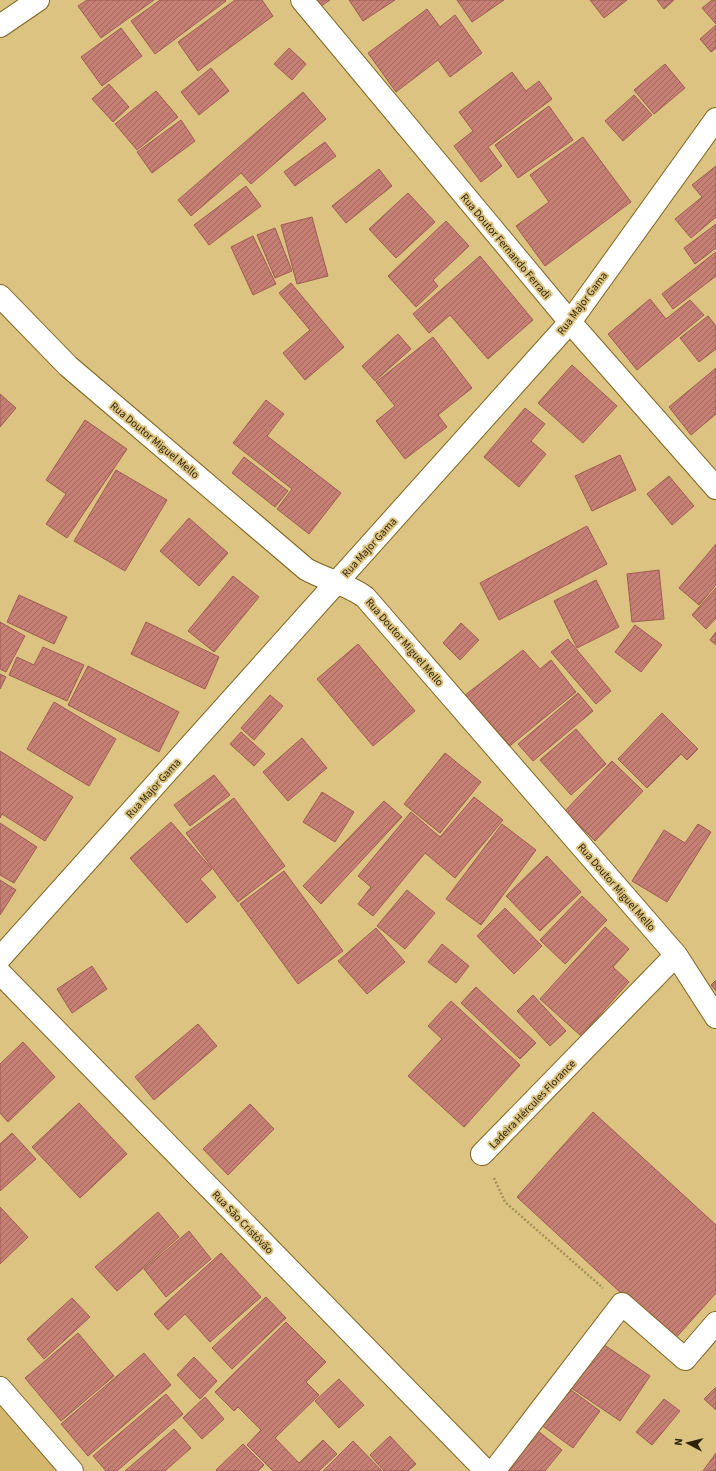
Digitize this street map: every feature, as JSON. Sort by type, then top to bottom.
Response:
[{"type":"street","points":[[0,26],[38,0]]},
{"type":"street","name":"Rua Doutor Fernando Ferradi","points":[[302,0],[570,322],[716,488]]},
{"type":"street","name":"Rua Major Gama","points":[[0,958],[570,322],[716,119]]},
{"type":"street","name":"Rua Doutor Miguel Mello","points":[[0,296],[68,366],[300,564],[312,572],[348,586],[365,597],[676,955],[716,1017]]},
{"type":"street","name":"Ladeira Hércules Florance","points":[[482,1154],[676,955]]},
{"type":"street","name":"Rua São Cristóvão","points":[[0,973],[486,1471]]},
{"type":"street","points":[[494,1471],[622,1304],[685,1359],[716,1324]]},
{"type":"street","points":[[0,1388],[72,1471]]},
{"type":"path","name":"Ladeira Hércules Florance","points":[[482,1154],[505,1202],[622,1304]]},
{"type":"shaded area","points":[[0,1407],[57,1471],[0,1471]]},
{"type":"building","points":[[87,0],[154,0],[101,38],[78,6]]},
{"type":"building","points":[[160,0],[226,1],[155,54],[131,21]]},
{"type":"building","points":[[235,0],[262,0],[273,16],[198,71],[178,42]]},
{"type":"building","points":[[311,0],[330,0],[317,9]]},
{"type":"building","points":[[349,0],[395,0],[363,21]]},
{"type":"building","points":[[457,0],[504,0],[472,22]]},
{"type":"building","points":[[590,0],[627,0],[604,18]]},
{"type":"building","points":[[657,0],[674,0],[664,9]]},
{"type":"building","points":[[712,0],[716,0],[716,24],[702,8]]},
{"type":"building","points":[[427,9],[440,27],[455,15],[482,53],[450,77],[438,60],[396,92],[368,53]]},
{"type":"building","points":[[716,25],[716,48],[711,52],[700,39]]},
{"type":"building","points":[[121,28],[142,56],[102,86],[81,57]]},
{"type":"building","points":[[289,48],[306,64],[292,80],[274,64]]},
{"type":"building","points":[[665,64],[685,88],[654,114],[634,90]]},
{"type":"building","points":[[211,68],[229,91],[199,115],[181,92]]},
{"type":"building","points":[[512,72],[526,91],[539,81],[552,99],[488,147],[502,166],[481,182],[454,146],[473,131],[459,112]]},
{"type":"building","points":[[109,84],[129,107],[113,122],[92,99]]},
{"type":"building","points":[[156,91],[178,117],[137,150],[115,124]]},
{"type":"building","points":[[303,92],[326,119],[251,184],[241,173],[191,216],[178,200]]},
{"type":"building","points":[[634,95],[652,115],[623,141],[605,121]]},
{"type":"building","points":[[549,106],[573,140],[518,178],[495,145]]},
{"type":"building","points":[[181,120],[195,141],[152,173],[137,152]]},
{"type":"building","points":[[583,137],[631,202],[545,266],[516,226],[549,202],[530,175]]},
{"type":"building","points":[[325,142],[336,156],[295,186],[284,172]]},
{"type":"building","points":[[716,166],[716,217],[691,238],[675,219],[702,197],[692,185]]},
{"type":"building","points":[[379,169],[392,186],[346,223],[332,206]]},
{"type":"building","points":[[246,186],[261,206],[209,245],[194,225]]},
{"type":"building","points":[[408,193],[435,222],[396,258],[369,229]]},
{"type":"building","points":[[312,217],[328,276],[297,284],[281,225]]},
{"type":"building","points":[[446,221],[469,246],[433,280],[438,286],[416,307],[388,276]]},
{"type":"building","points":[[716,224],[716,248],[695,264],[684,248]]},
{"type":"building","points":[[275,228],[292,271],[275,278],[257,235]]},
{"type":"building","points":[[253,236],[276,284],[253,295],[231,247]]},
{"type":"building","points":[[716,252],[716,276],[673,309],[662,294]]},
{"type":"building","points":[[480,256],[533,320],[488,359],[450,315],[429,333],[413,314]]},
{"type":"building","points":[[291,283],[344,347],[305,380],[283,353],[310,330],[279,293]]},
{"type":"building","points":[[650,299],[666,319],[690,300],[704,315],[637,370],[608,334]]},
{"type":"building","points":[[708,316],[716,326],[716,349],[699,362],[680,338]]},
{"type":"building","points":[[398,334],[411,349],[375,381],[362,366]]},
{"type":"building","points":[[433,337],[472,388],[438,415],[447,427],[405,459],[376,421],[395,406],[376,382]]},
{"type":"building","points":[[572,365],[617,406],[583,443],[538,403]]},
{"type":"building","points":[[716,368],[716,414],[691,435],[669,407]]},
{"type":"building","points":[[0,394],[16,408],[0,427]]},
{"type":"building","points":[[266,400],[284,414],[267,436],[341,493],[309,534],[277,509],[292,489],[233,443]]},
{"type":"building","points":[[525,408],[545,424],[531,441],[546,454],[519,487],[484,457]]},
{"type":"building","points":[[85,420],[127,449],[67,538],[46,524],[66,494],[46,480]]},
{"type":"building","points":[[620,455],[636,490],[592,511],[575,476]]},
{"type":"building","points":[[244,457],[288,491],[275,507],[232,473]]},
{"type":"building","points":[[116,470],[167,500],[125,571],[74,541]]},
{"type":"building","points":[[669,476],[694,506],[672,525],[647,494]]},
{"type":"building","points":[[189,518],[228,553],[199,586],[160,551]]},
{"type":"building","points":[[587,526],[607,564],[499,620],[480,583]]},
{"type":"building","points":[[716,544],[716,585],[699,605],[679,588]]},
{"type":"building","points":[[659,570],[664,619],[632,622],[627,574]]},
{"type":"building","points":[[233,576],[259,597],[214,652],[188,631]]},
{"type":"building","points":[[596,580],[619,627],[577,648],[554,601]]},
{"type":"building","points":[[716,588],[716,618],[706,629],[692,615]]},
{"type":"building","points":[[19,595],[67,617],[54,644],[7,622]]},
{"type":"building","points":[[0,622],[25,636],[6,672],[0,669]]},
{"type":"building","points":[[146,622],[219,657],[205,689],[131,654]]},
{"type":"building","points":[[461,623],[479,640],[460,660],[443,643]]},
{"type":"building","points":[[635,625],[662,645],[641,672],[615,652]]},
{"type":"building","points":[[716,632],[716,645],[710,640]]},
{"type":"building","points":[[568,639],[611,691],[596,704],[551,652]]},
{"type":"building","points":[[358,644],[415,711],[373,746],[317,679]]},
{"type":"building","points":[[43,647],[84,665],[67,701],[9,675],[17,657],[34,665]]},
{"type":"building","points":[[523,650],[540,669],[551,660],[576,692],[506,749],[464,696]]},
{"type":"building","points":[[88,666],[179,712],[159,752],[68,705]]},
{"type":"building","points":[[0,674],[6,677],[0,689]]},
{"type":"building","points":[[578,693],[593,711],[533,761],[518,744]]},
{"type":"building","points":[[270,695],[283,706],[254,740],[241,728]]},
{"type":"building","points":[[54,702],[116,739],[89,786],[27,749]]},
{"type":"building","points":[[662,713],[698,749],[687,760],[681,754],[647,788],[618,759]]},
{"type":"building","points":[[576,729],[606,764],[571,795],[540,760]]},
{"type":"building","points":[[241,732],[265,754],[254,766],[230,744]]},
{"type":"building","points":[[302,738],[327,768],[288,801],[263,772]]},
{"type":"building","points":[[0,751],[73,797],[45,841],[2,814],[0,818]]},
{"type":"building","points":[[445,753],[481,782],[440,833],[404,804]]},
{"type":"building","points":[[612,761],[643,791],[595,841],[565,811]]},
{"type":"building","points":[[214,775],[230,795],[190,826],[174,805]]},
{"type":"building","points":[[322,792],[354,812],[335,842],[303,822]]},
{"type":"building","points":[[474,797],[503,820],[455,878],[425,853],[373,916],[358,904],[371,887],[358,876],[411,812],[440,837]]},
{"type":"building","points":[[234,798],[285,866],[238,902],[186,833]]},
{"type":"building","points":[[384,801],[402,817],[321,904],[303,886]]},
{"type":"building","points":[[171,822],[212,869],[200,879],[216,897],[187,923],[130,858]]},
{"type":"building","points":[[0,823],[37,847],[14,883],[0,875]]},
{"type":"building","points":[[502,824],[536,850],[481,925],[446,899]]},
{"type":"building","points":[[698,824],[711,832],[667,902],[632,881],[664,830],[685,843]]},
{"type":"building","points":[[547,856],[581,892],[540,931],[506,896]]},
{"type":"building","points":[[284,871],[343,951],[298,984],[240,904]]},
{"type":"building","points":[[0,880],[16,890],[0,915]]},
{"type":"building","points":[[407,890],[435,913],[405,949],[377,926]]},
{"type":"building","points":[[582,896],[607,920],[565,964],[540,940]]},
{"type":"building","points":[[505,908],[542,946],[514,974],[477,936]]},
{"type":"building","points":[[605,927],[629,949],[613,967],[629,982],[581,1036],[540,999]]},
{"type":"building","points":[[376,928],[405,962],[367,994],[338,961]]},
{"type":"building","points":[[442,944],[469,966],[456,983],[428,962]]},
{"type":"building","points":[[92,966],[107,989],[72,1013],[57,989]]},
{"type":"building","points":[[716,980],[716,991],[711,985]]},
{"type":"building","points":[[476,987],[536,1043],[520,1059],[461,1003]]},
{"type":"building","points":[[533,995],[566,1031],[550,1046],[517,1011]]},
{"type":"building","points":[[451,1001],[520,1065],[464,1127],[408,1076],[442,1039],[428,1026]]},
{"type":"building","points":[[198,1024],[217,1046],[154,1100],[135,1077]]},
{"type":"building","points":[[23,1042],[55,1077],[8,1122],[0,1113],[0,1064]]},
{"type":"building","points":[[79,1103],[127,1154],[80,1198],[32,1147]]},
{"type":"building","points":[[250,1104],[274,1129],[228,1175],[203,1149]]},
{"type":"building","points":[[593,1112],[716,1225],[716,1293],[673,1341],[517,1197]]},
{"type":"building","points":[[12,1133],[36,1159],[0,1191],[0,1144]]},
{"type":"building","points":[[0,1207],[28,1237],[0,1264]]},
{"type":"building","points":[[158,1212],[179,1237],[117,1291],[95,1267]]},
{"type":"building","points":[[189,1231],[211,1259],[166,1297],[144,1269]]},
{"type":"building","points":[[221,1253],[261,1297],[210,1342],[185,1314],[168,1330],[154,1314]]},
{"type":"building","points":[[266,1297],[286,1318],[232,1369],[212,1348]]},
{"type":"building","points":[[72,1298],[90,1317],[44,1359],[27,1339]]},
{"type":"building","points":[[286,1322],[326,1362],[306,1382],[319,1395],[275,1438],[299,1463],[323,1440],[337,1454],[319,1471],[273,1471],[247,1445],[261,1430],[238,1407],[234,1411],[215,1392]]},
{"type":"building","points":[[78,1333],[114,1376],[61,1421],[25,1378]]},
{"type":"building","points":[[597,1340],[650,1376],[620,1421],[567,1385]]},
{"type":"building","points":[[144,1353],[171,1385],[88,1456],[61,1424]]},
{"type":"building","points":[[194,1357],[217,1381],[200,1399],[177,1375]]},
{"type":"building","points":[[339,1379],[364,1405],[339,1428],[315,1401]]},
{"type":"building","points":[[567,1387],[600,1411],[573,1448],[540,1424]]},
{"type":"building","points":[[716,1387],[716,1410],[704,1399]]},
{"type":"building","points":[[166,1394],[183,1414],[117,1471],[106,1471],[93,1456]]},
{"type":"building","points":[[205,1397],[224,1419],[202,1439],[183,1418]]},
{"type":"building","points":[[664,1399],[680,1411],[652,1445],[636,1432]]},
{"type":"building","points":[[174,1429],[191,1448],[165,1471],[125,1471]]},
{"type":"building","points":[[538,1431],[562,1450],[545,1471],[508,1471]]},
{"type":"building","points":[[390,1436],[416,1464],[408,1471],[384,1471],[370,1455]]},
{"type":"building","points":[[353,1441],[382,1471],[323,1471]]},
{"type":"building","points":[[243,1444],[264,1465],[258,1471],[216,1470]]},
{"type":"building","points":[[716,1453],[716,1471],[703,1471]]}]
